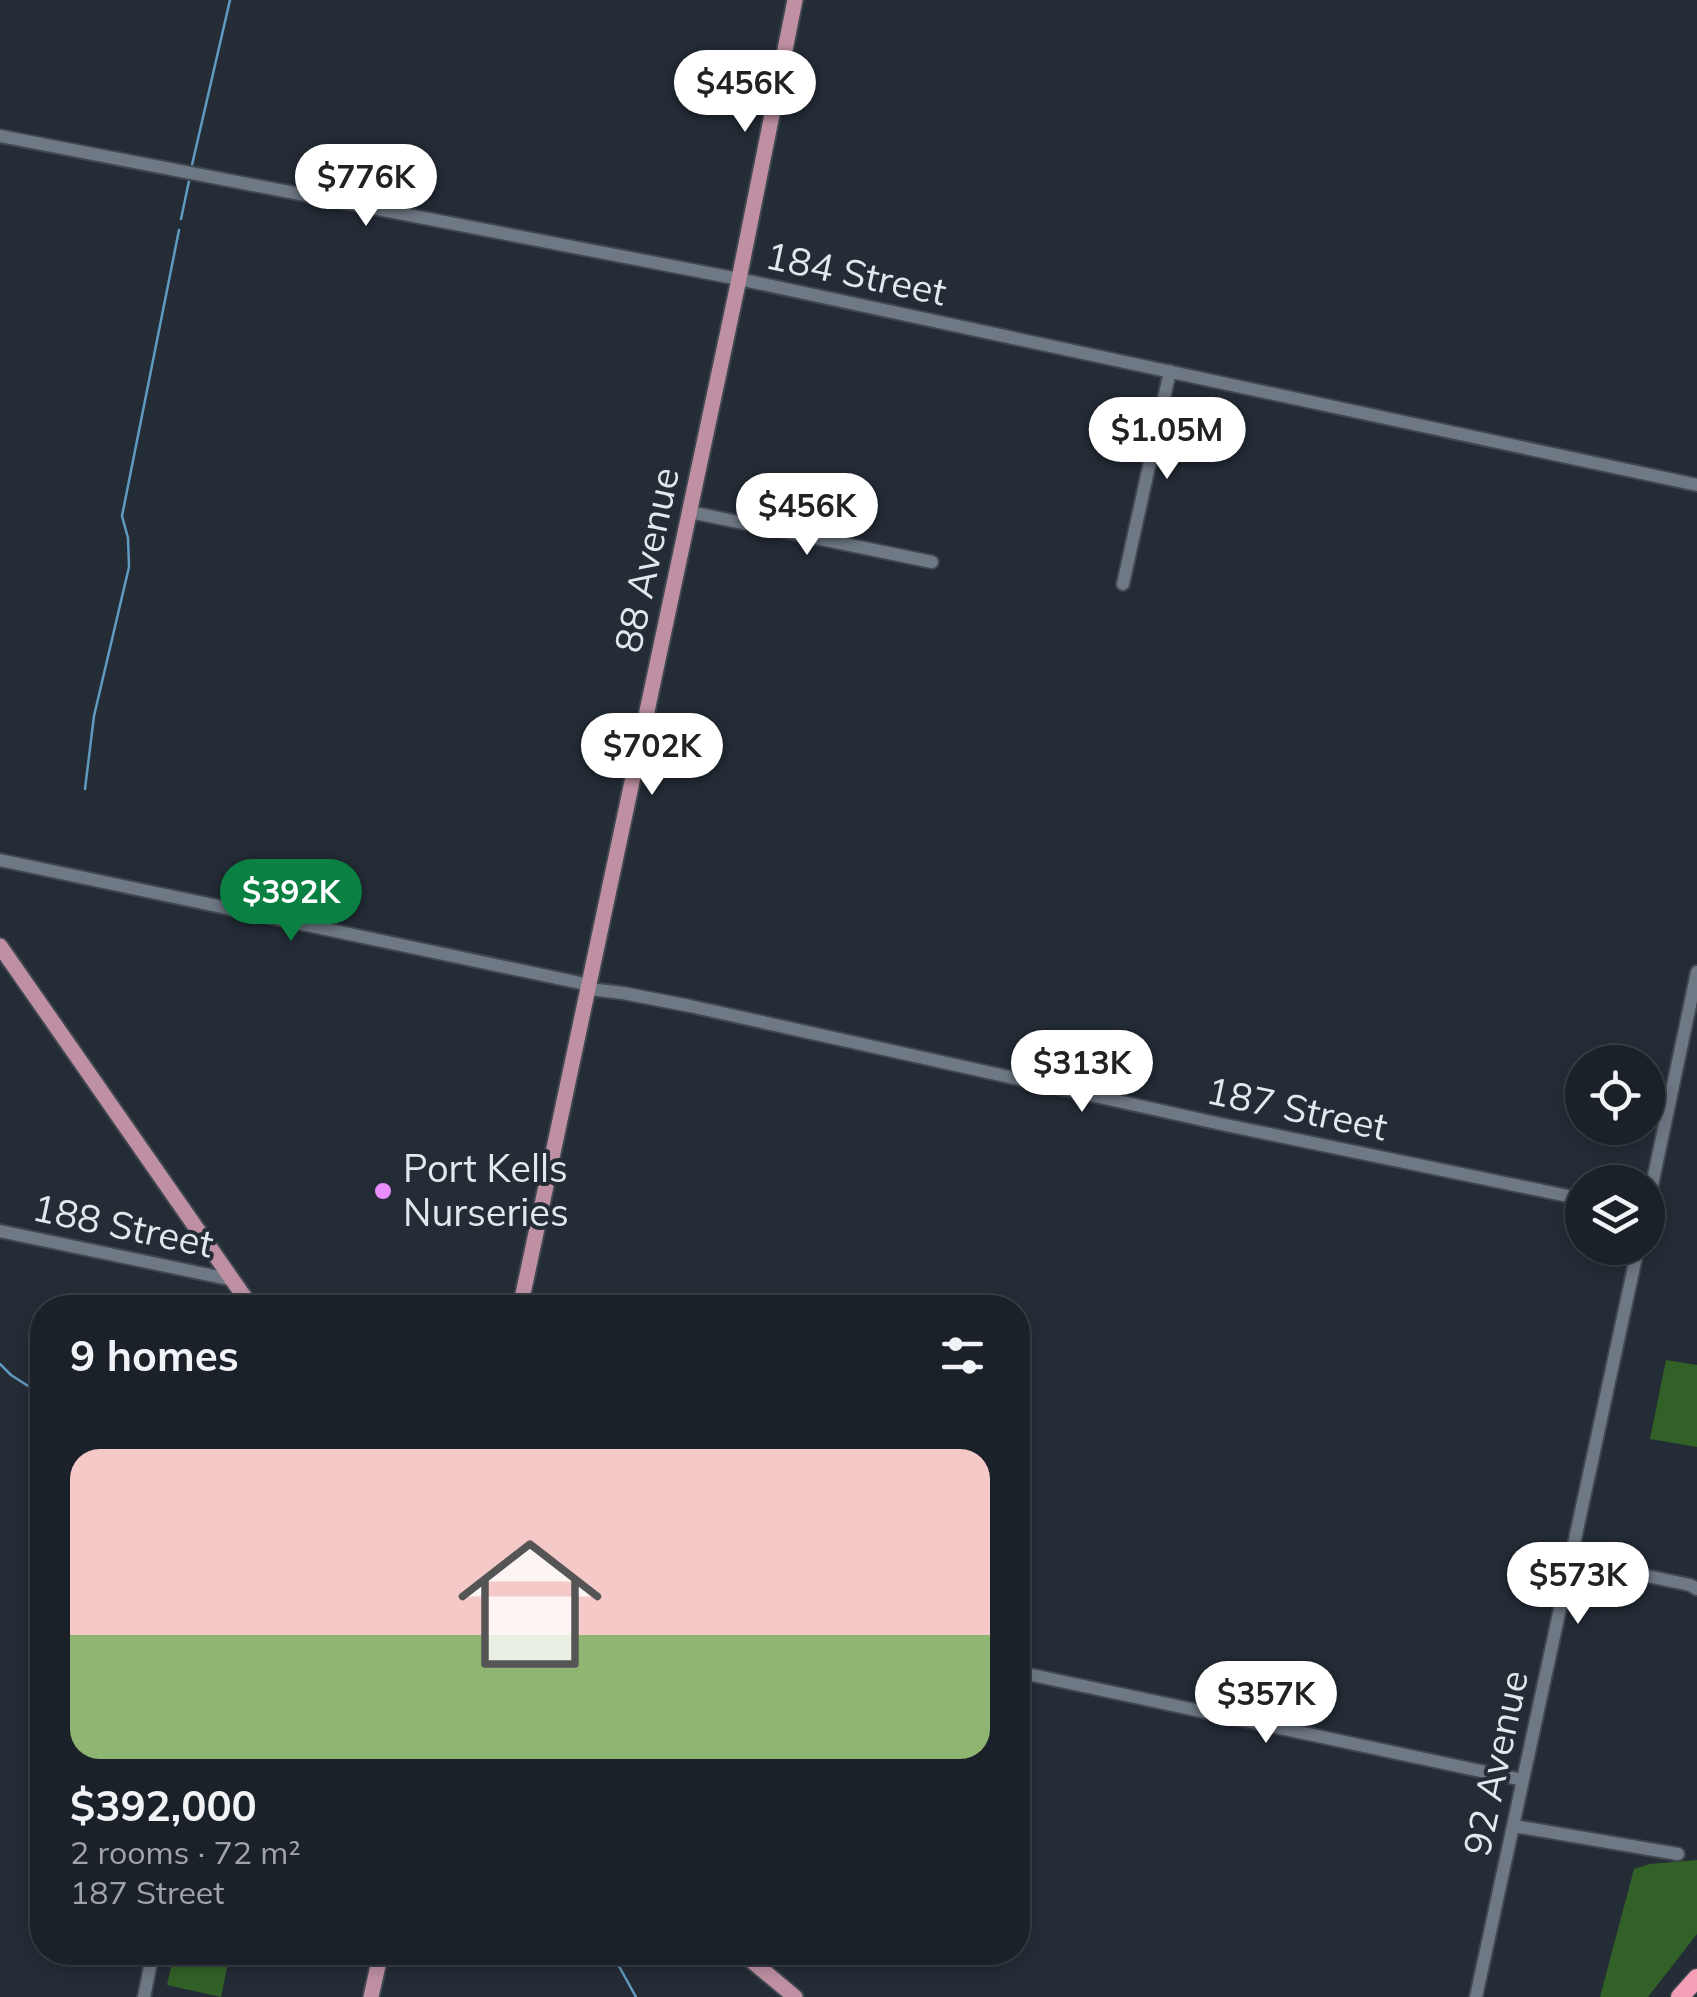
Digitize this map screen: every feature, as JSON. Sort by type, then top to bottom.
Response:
[{"type":"highway","points":[[1680,1997],[1697,1978]]},
{"type":"highway","points":[[1692,1997],[1697,1990]]},
{"type":"main road","name":"88 Avenue","points":[[523,1295],[795,0]]},
{"type":"main road","points":[[0,946],[243,1295]]},
{"type":"main road","points":[[372,1997],[378,1965]]},
{"type":"main road","points":[[756,1965],[794,1997]]},
{"type":"street","name":"184 Street","points":[[0,136],[739,280],[1697,486]]},
{"type":"street","points":[[1122,584],[1170,372]]},
{"type":"street","points":[[690,512],[932,562]]},
{"type":"street","name":"187 Street","points":[[0,860],[1565,1195]]},
{"type":"street","points":[[1656,1165],[1697,972]]},
{"type":"street","name":"188 Street","points":[[0,1230],[233,1280]]},
{"type":"street","name":"92 Avenue","points":[[1476,1997],[1634,1265]]},
{"type":"street","points":[[1571,1560],[1697,1590]]},
{"type":"street","points":[[1030,1675],[1523,1780]]},
{"type":"street","points":[[1514,1826],[1678,1854]]},
{"type":"street","points":[[144,1997],[150,1965]]},
{"type":"green space","points":[[1666,1360],[1697,1365],[1697,1447],[1650,1439]]},
{"type":"green space","points":[[1697,1860],[1697,1934],[1648,1997],[1600,1997],[1634,1869]]},
{"type":"green space","points":[[171,1965],[228,1965],[221,1997],[167,1985]]},
{"type":"waterway","points":[[192,165],[230,0]]},
{"type":"waterway","points":[[181,219],[189,181]]},
{"type":"waterway","points":[[85,789],[94,716],[129,567],[122,516],[179,230]]},
{"type":"waterway","points":[[0,1364],[30,1387]]},
{"type":"waterway","points":[[618,1965],[636,1997]]},
{"type":"place","name":"Port Kells Nurseries","points":[[383,1191]]}]
